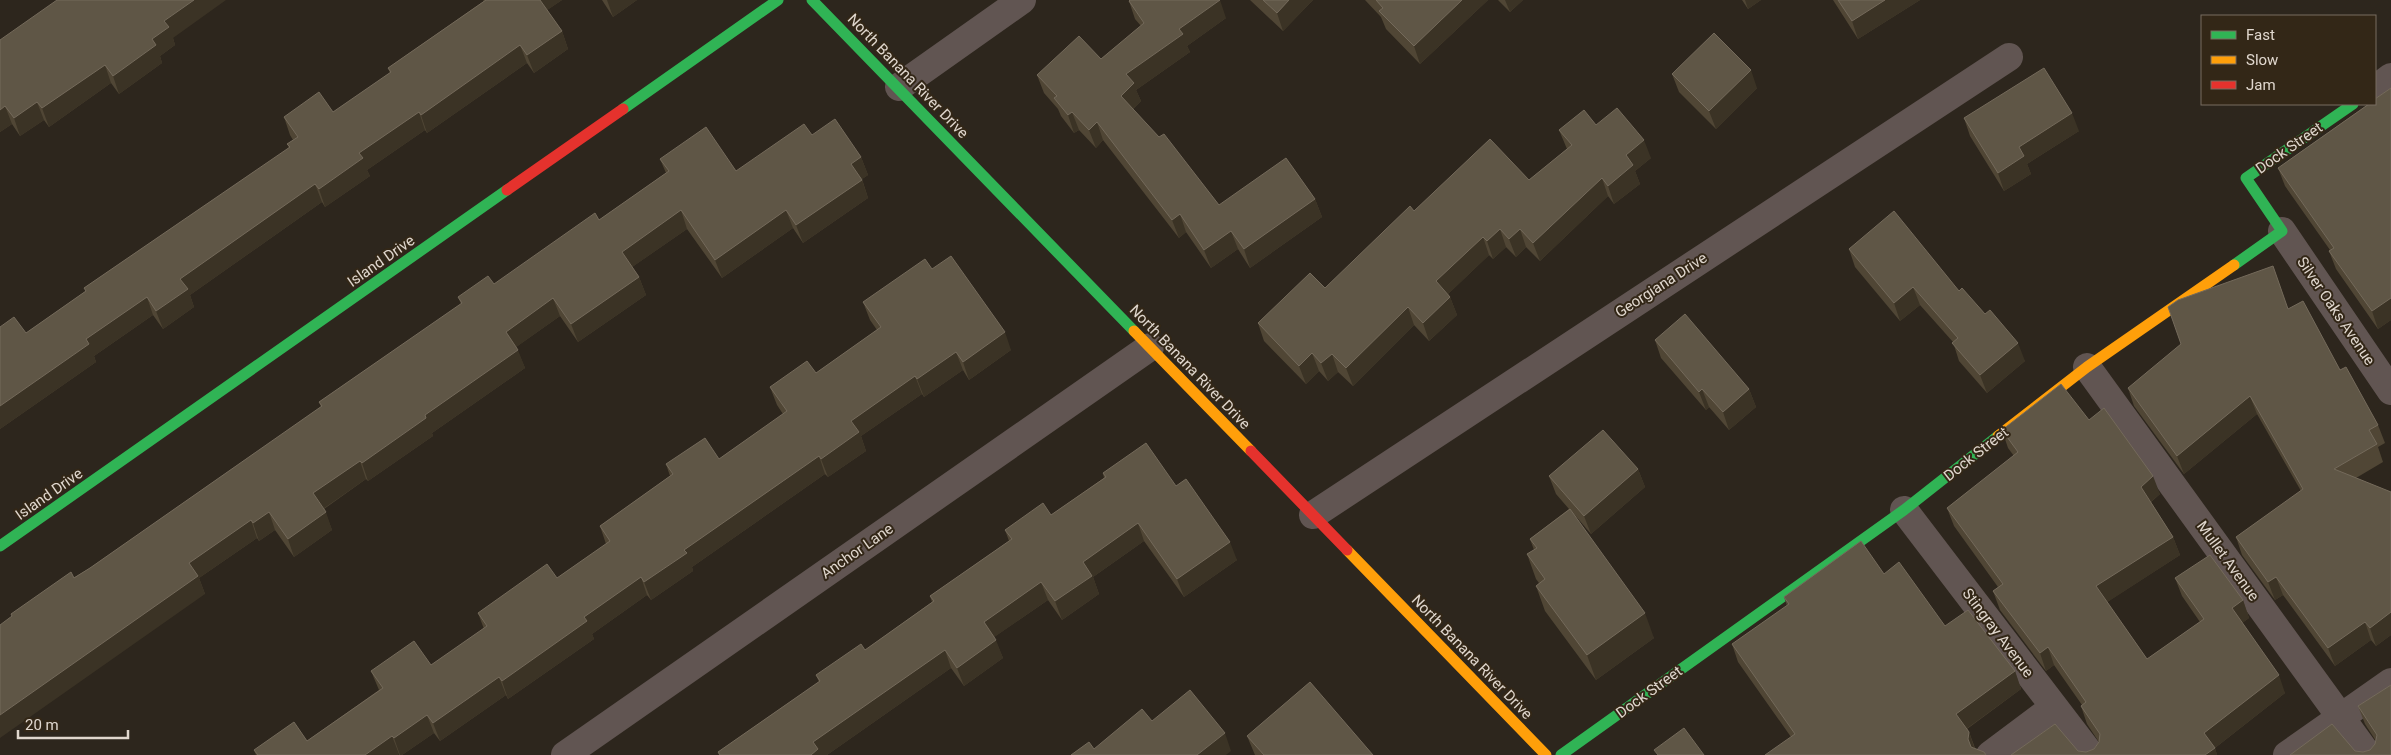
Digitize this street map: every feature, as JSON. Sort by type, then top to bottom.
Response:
[{"type":"street","name":"Island Drive","points":[[0,546],[778,0]]},
{"type":"street","name":"North Banana River Drive","points":[[812,0],[899,87],[1546,755]]},
{"type":"street","points":[[899,87],[1022,0]]},
{"type":"street","name":"Georgiana Drive","points":[[1313,515],[2009,56]]},
{"type":"street","points":[[2376,87],[2391,77]]},
{"type":"street","name":"Dock Street","points":[[1561,755],[1904,510],[2088,366],[2282,231],[2246,178],[2352,105]]},
{"type":"street","name":"Silver Oaks Avenue","points":[[2282,231],[2388,382]]},
{"type":"street","name":"Anchor Lane","points":[[565,755],[1150,348]]},
{"type":"street","name":"Mullet Avenue","points":[[2088,366],[2368,755]]},
{"type":"street","name":"Stingray Avenue","points":[[1904,510],[2091,755]]},
{"type":"street","points":[[2287,755],[2391,682]]},
{"type":"street","points":[[1990,755],[2054,707]]},
{"type":"building","points":[[57,0],[194,0],[164,21],[169,27],[152,39],[156,45],[113,76],[105,65],[42,108],[37,102],[14,118],[5,106],[0,110],[0,40]]},
{"type":"building","points":[[486,0],[540,0],[562,31],[527,55],[520,45],[421,115],[419,112],[359,153],[363,158],[319,189],[315,184],[180,279],[188,289],[156,311],[147,297],[86,339],[89,344],[0,406],[0,327],[14,317],[26,333],[86,291],[84,288],[290,147],[287,144],[298,137],[284,117],[319,92],[333,112],[391,72],[388,68]]},
{"type":"building","points":[[1130,0],[1220,0],[1179,29],[1183,34],[1126,74],[1134,83],[1121,96],[1159,137],[1164,134],[1219,205],[1286,158],[1315,199],[1244,249],[1231,231],[1204,250],[1180,214],[1172,220],[1097,122],[1089,130],[1072,112],[1068,115],[1054,98],[1057,96],[1037,75],[1079,36],[1101,59],[1144,23]]},
{"type":"building","points":[[1263,0],[1289,0],[1277,13]]},
{"type":"building","points":[[1376,0],[1462,0],[1414,46],[1379,11],[1383,8]]},
{"type":"building","points":[[1838,0],[1885,0],[1852,21]]},
{"type":"building","points":[[1714,33],[1751,70],[1709,111],[1672,74]]},
{"type":"building","points":[[2044,68],[2072,113],[2019,147],[2024,156],[1998,173],[1964,118]]},
{"type":"building","points":[[2391,88],[2391,298],[2372,311],[2329,251],[2334,248],[2278,168],[2368,105],[2376,105],[2376,98]]},
{"type":"building","points":[[1617,108],[1644,140],[1626,155],[1633,165],[1608,186],[1602,178],[1533,243],[1520,229],[1509,239],[1500,229],[1487,241],[1483,237],[1436,281],[1450,297],[1423,323],[1408,307],[1346,368],[1332,354],[1321,363],[1312,353],[1299,366],[1258,323],[1310,273],[1325,288],[1410,206],[1414,211],[1490,139],[1529,180],[1572,145],[1559,130],[1584,110],[1596,125]]},
{"type":"building","points":[[835,119],[861,157],[851,164],[862,180],[796,225],[786,210],[715,260],[681,210],[622,252],[639,277],[571,324],[553,298],[506,332],[518,350],[425,415],[426,418],[362,463],[360,461],[313,493],[326,512],[288,539],[269,512],[253,523],[251,520],[189,563],[198,576],[0,715],[0,625],[12,616],[11,614],[71,572],[74,578],[90,568],[322,406],[319,402],[462,303],[458,297],[488,276],[494,284],[595,213],[599,220],[669,171],[660,159],[706,127],[736,171],[804,124],[812,135]]},
{"type":"building","points":[[1894,211],[1959,291],[1962,288],[1985,314],[1990,310],[2018,343],[1980,375],[1952,343],[1958,338],[1913,287],[1894,303],[1849,249]]},
{"type":"building","points":[[951,256],[1005,332],[963,362],[956,352],[917,379],[915,376],[851,421],[859,432],[821,459],[819,456],[684,550],[687,553],[644,582],[641,577],[584,617],[587,621],[502,681],[499,677],[433,723],[427,715],[365,755],[258,755],[254,750],[294,722],[307,741],[383,688],[371,671],[414,641],[431,665],[487,626],[478,613],[547,564],[557,578],[610,541],[600,526],[673,474],[666,464],[705,438],[719,459],[787,411],[770,387],[807,361],[816,373],[881,327],[863,302],[925,259],[932,269]]},
{"type":"building","points":[[2273,266],[2288,309],[2303,301],[2340,370],[2346,367],[2378,425],[2369,430],[2377,444],[2334,469],[2391,492],[2391,612],[2370,628],[2365,622],[2328,648],[2276,577],[2268,582],[2236,537],[2303,489],[2250,396],[2177,456],[2128,388],[2181,344],[2168,307],[2178,300]]},
{"type":"building","points":[[1685,314],[1749,389],[1723,412],[1702,389],[1699,392],[1655,340]]},
{"type":"building","points":[[2061,384],[2089,420],[2104,408],[2153,476],[2141,487],[2173,537],[2096,586],[2147,659],[2204,619],[2175,578],[2210,555],[2243,600],[2232,608],[2279,675],[2204,733],[2215,748],[2205,755],[2011,755],[2055,724],[2078,751],[2086,752],[2094,749],[2099,742],[2100,734],[2081,706],[2086,702],[2048,647],[2040,653],[1993,591],[2003,584],[1947,508],[2018,452],[2002,430]]},
{"type":"building","points":[[1603,430],[1638,469],[1584,516],[1549,476]]},
{"type":"building","points":[[1146,443],[1176,486],[1186,479],[1230,542],[1177,579],[1138,523],[1083,562],[1092,576],[1055,601],[1041,582],[984,622],[996,640],[957,668],[945,650],[813,742],[818,749],[811,755],[720,755],[718,752],[820,681],[816,675],[861,644],[865,650],[934,601],[930,596],[1012,539],[1005,530],[1043,503],[1051,515],[1106,477],[1103,473]]},
{"type":"building","points":[[1570,509],[1645,613],[1587,655],[1536,586],[1545,579],[1527,554],[1537,548],[1530,539]]},
{"type":"building","points":[[1861,541],[1884,574],[1899,562],[1945,626],[1968,610],[2015,671],[1956,714],[1969,732],[1968,739],[1971,747],[1984,752],[1986,755],[1765,755],[1795,734],[1732,644],[1789,604],[1784,597]]},
{"type":"building","points":[[1310,682],[1373,755],[1264,755],[1247,736]]},
{"type":"building","points":[[2391,685],[2391,755],[2290,755],[2332,724],[2355,751],[2363,752],[2370,750],[2375,744],[2377,735],[2358,706]]},
{"type":"building","points":[[1190,690],[1225,733],[1197,755],[1071,755],[1089,742],[1094,749],[1142,709],[1152,721]]},
{"type":"building","points":[[1684,728],[1704,755],[1658,755],[1654,750]]},
{"type":"traffic: fast","points":[[623,109],[778,0]]},
{"type":"traffic: fast","points":[[812,0],[1134,331]]},
{"type":"traffic: fast","points":[[2234,265],[2282,231],[2246,178],[2352,105]]},
{"type":"traffic: fast","points":[[0,546],[507,190]]},
{"type":"traffic: fast","points":[[1561,755],[1904,510],[1998,436]]},
{"type":"traffic: slow","points":[[1998,436],[2087,367],[2234,265]]},
{"type":"traffic: slow","points":[[1134,331],[1251,451]]},
{"type":"traffic: slow","points":[[1347,550],[1546,755]]},
{"type":"traffic: jam","points":[[507,190],[623,109]]},
{"type":"traffic: jam","points":[[1251,451],[1347,550]]}]
